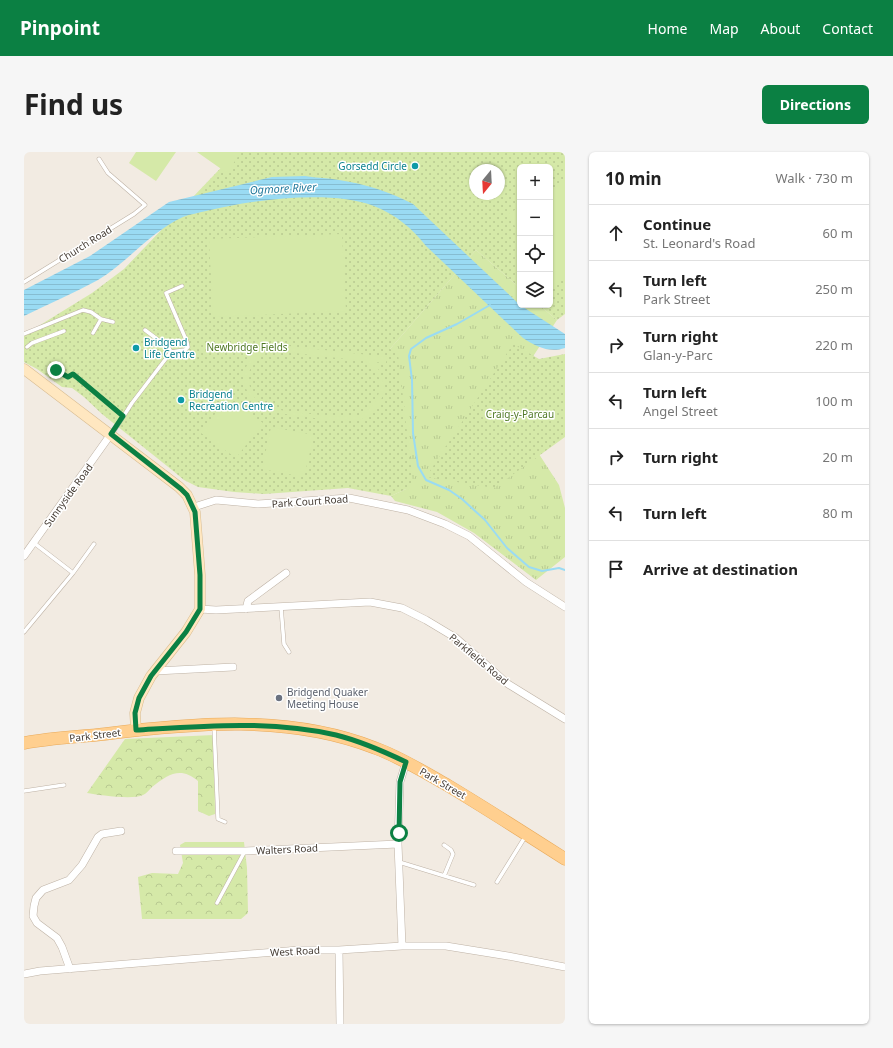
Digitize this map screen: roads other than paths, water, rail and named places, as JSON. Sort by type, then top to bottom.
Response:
[{"type":"main road","name":"Park Street","points":[[24,743],[136,730],[214,725],[270,725],[336,735],[376,748],[406,762],[495,813],[565,859]]},
{"type":"street","points":[[24,369],[181,489],[194,506],[197,528],[200,609],[186,632],[156,671],[136,706],[136,730]]},
{"type":"street","name":"Sunnyside Road","points":[[24,556],[111,434]]},
{"type":"street","name":"Park Court Road","points":[[194,506],[216,500],[258,504],[349,498],[408,510],[445,524],[469,536],[526,582],[565,607]]},
{"type":"street","points":[[246,609],[248,601],[286,573]]},
{"type":"street","name":"Parkfields Road","points":[[200,609],[246,609],[370,602],[402,608],[456,638],[508,684],[565,720]]},
{"type":"street","points":[[156,671],[233,666]]},
{"type":"street","points":[[402,946],[398,844],[400,782],[406,762]]},
{"type":"street","points":[[70,969],[57,938],[37,923],[34,916],[36,898],[43,890],[69,880],[82,865],[98,837],[102,834],[121,832]]},
{"type":"street","name":"Walters Road","points":[[176,851],[245,851],[398,844]]},
{"type":"street","name":"West Road","points":[[24,974],[40,971],[299,950],[340,950],[402,946],[446,946],[565,967]]},
{"type":"street","points":[[340,950],[340,1024]]},
{"type":"lane","name":"Church Road","points":[[24,282],[134,214],[145,205],[108,173],[99,159]]},
{"type":"lane","points":[[111,434],[171,352],[185,350],[188,347],[188,342],[166,293],[182,286]]},
{"type":"lane","points":[[24,334],[83,310],[91,312],[101,319],[113,322]]},
{"type":"lane","points":[[93,333],[101,319]]},
{"type":"lane","points":[[145,330],[169,348],[171,352]]},
{"type":"lane","points":[[27,347],[32,343],[64,331]]},
{"type":"lane","points":[[56,370],[68,377],[73,374],[123,416]]},
{"type":"lane","points":[[34,543],[73,573]]},
{"type":"lane","points":[[24,631],[73,573],[94,544]]},
{"type":"lane","points":[[281,607],[284,644],[289,652]]},
{"type":"lane","points":[[214,725],[218,819],[225,822]]},
{"type":"lane","points":[[24,791],[64,785]]},
{"type":"lane","points":[[497,882],[527,834]]},
{"type":"lane","points":[[444,845],[452,850],[453,854],[444,876]]},
{"type":"lane","points":[[217,903],[245,851]]},
{"type":"lane","points":[[399,862],[474,885]]},
{"type":"water","name":"Ogmore River","points":[[305,176],[339,180],[368,186],[387,192],[413,204],[517,302],[517,308],[525,308],[565,334],[565,348],[554,350],[543,348],[523,338],[426,246],[415,233],[396,218],[374,206],[336,198],[313,197],[267,200],[224,207],[186,216],[171,223],[160,231],[109,273],[98,280],[24,316],[24,290],[90,256],[169,202],[272,177]]},
{"type":"waterway","points":[[490,305],[457,324],[426,338],[411,349],[409,356],[412,380],[413,433],[418,466],[426,480],[449,490],[462,499],[485,520],[507,548],[529,567],[542,571],[559,568],[565,570]]},
{"type":"place","name":"Gorsedd Circle","points":[[415,166]]},
{"type":"place","name":"Bridgend Life Centre","points":[[136,348]]},
{"type":"place","name":"Bridgend Recreation Centre","points":[[181,400]]},
{"type":"place","name":"Bridgend Quaker Meeting House","points":[[279,698]]},
{"type":"park label","name":"Newbridge Fields","points":[[247,347]]},
{"type":"park label","name":"Craig-y-Parcau","points":[[520,414]]}]
